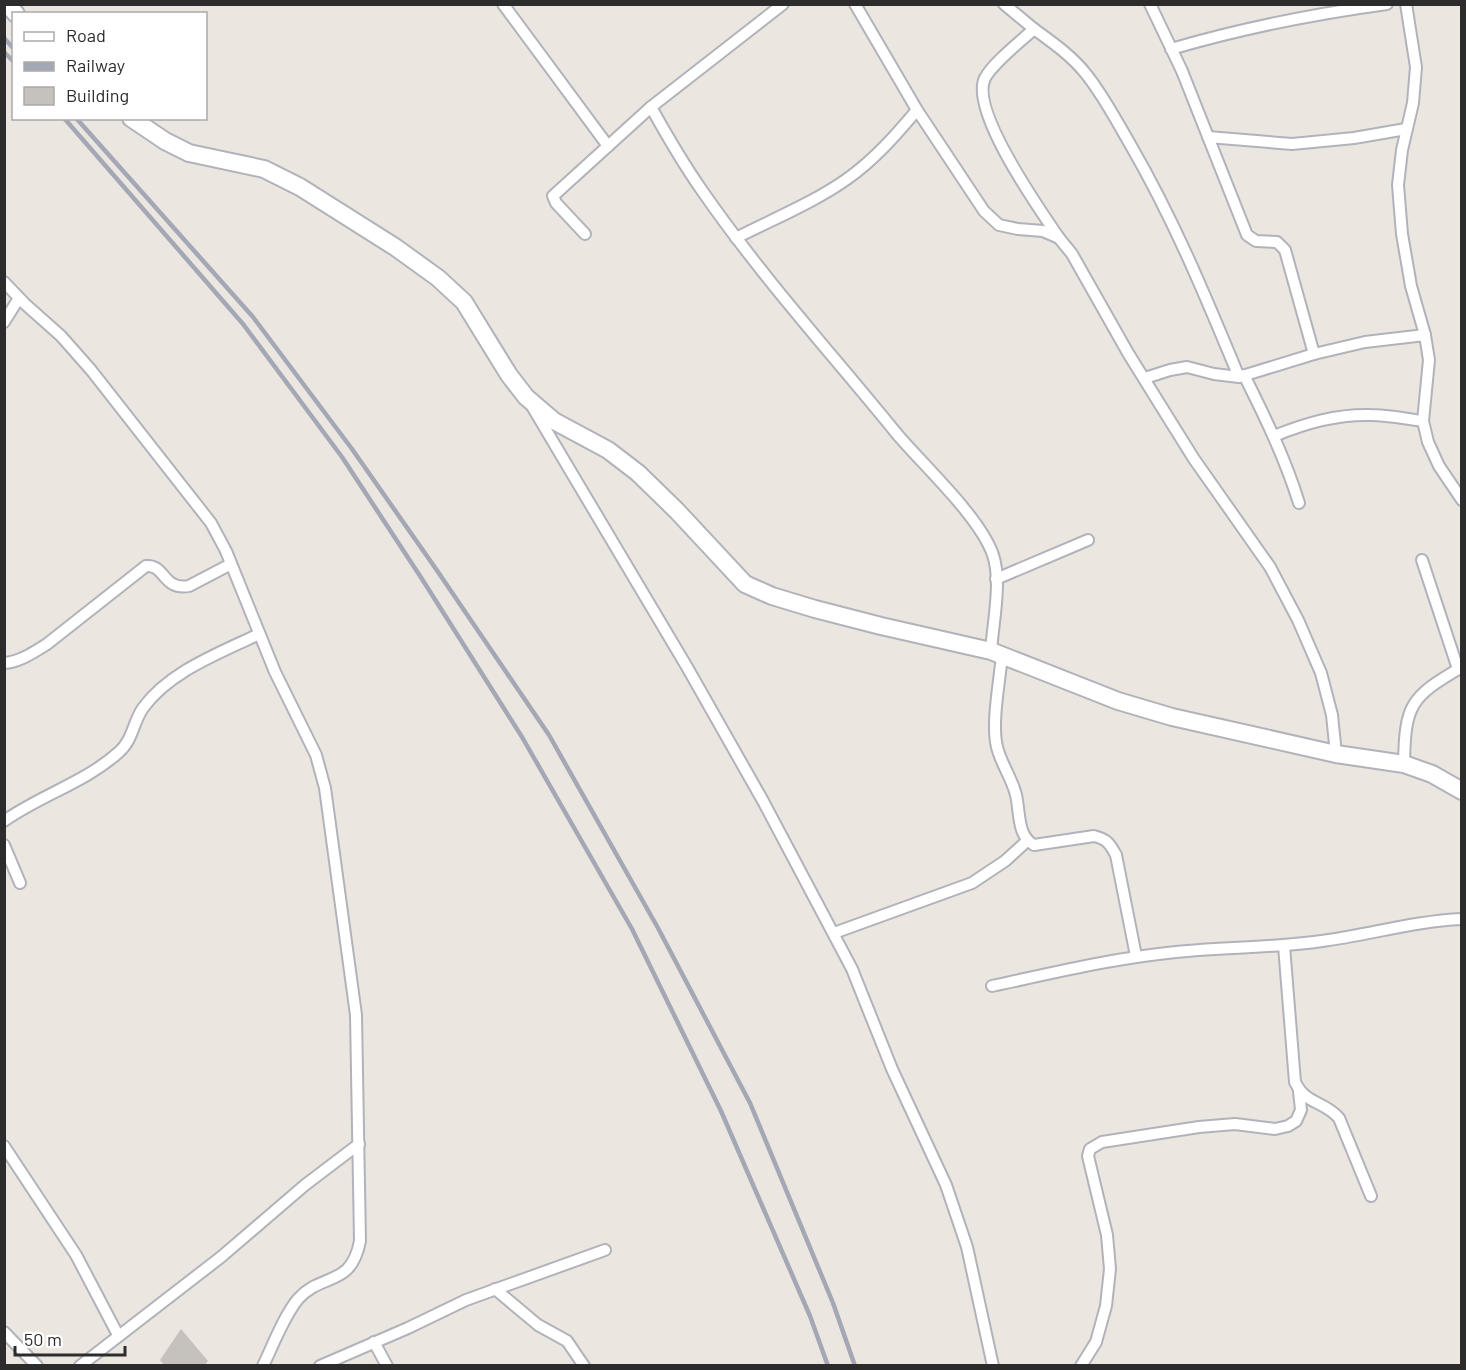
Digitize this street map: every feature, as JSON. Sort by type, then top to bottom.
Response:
[{"type":"main road","points":[[134,120],[165,141],[189,153],[264,169],[300,187],[395,247],[438,278],[464,302],[509,375],[526,398],[554,421],[608,450],[638,473],[745,584],[772,596],[881,627],[997,652],[1118,701],[1161,714],[1336,753],[1404,764],[1432,774],[1461,791]]},
{"type":"street","points":[[503,4],[608,146]]},
{"type":"street","points":[[585,234],[556,203],[553,196],[651,107],[783,4]]},
{"type":"street","points":[[855,4],[917,110],[984,211],[999,225],[1043,231],[1059,238]]},
{"type":"street","points":[[1004,4],[1063,51],[1085,72],[1106,103],[1157,191],[1186,251],[1241,376],[1275,436],[1299,503]]},
{"type":"street","points":[[1150,4],[1172,49],[1247,235],[1256,241],[1277,242],[1285,250],[1314,354]]},
{"type":"street","points":[[1172,49],[1311,10],[1387,4]]},
{"type":"street","points":[[1406,4],[1416,67],[1413,103],[1406,129],[1398,185],[1402,234],[1411,286],[1425,335],[1429,360],[1423,421],[1428,442],[1438,466],[1461,500]]},
{"type":"street","points":[[1034,29],[986,77],[982,94],[998,140],[1020,178],[1086,276],[1128,353],[1194,459],[1270,567],[1298,620],[1321,673],[1332,715],[1336,753]]},
{"type":"street","points":[[651,107],[702,191],[736,238],[984,536],[993,556],[996,579],[996,744],[1000,759],[1016,794],[1023,834],[1027,841],[1034,845],[1094,836],[1103,838],[1111,844],[1116,855],[1136,956]]},
{"type":"street","points":[[736,238],[820,196],[849,178],[892,139],[917,110]]},
{"type":"street","points":[[1208,137],[1293,144],[1354,138],[1406,129]]},
{"type":"street","points":[[4,282],[61,336],[155,450],[211,523],[231,564],[275,672],[316,755],[325,788],[356,1015],[360,1241],[357,1256],[350,1268],[337,1278],[307,1291],[298,1300],[263,1365]]},
{"type":"street","points":[[4,322],[19,298]]},
{"type":"street","points":[[1145,378],[1187,367],[1214,374],[1241,376],[1314,354],[1365,342],[1425,335]]},
{"type":"street","points":[[526,398],[687,667],[763,801],[852,969],[888,1059],[945,1185],[967,1248],[993,1365]]},
{"type":"street","points":[[1275,436],[1306,423],[1340,416],[1372,415],[1423,421]]},
{"type":"street","points":[[996,579],[1088,540]]},
{"type":"street","points":[[1404,764],[1404,730],[1410,710],[1424,691],[1460,668],[1422,560]]},
{"type":"street","points":[[4,663],[11,663],[30,655],[47,644],[146,566],[152,565],[167,581],[181,588],[231,564]]},
{"type":"street","points":[[4,821],[87,775],[121,751],[130,738],[135,722],[144,707],[158,692],[180,675],[259,634]]},
{"type":"street","points":[[834,933],[972,884],[1005,861],[1027,841]]},
{"type":"street","points":[[4,845],[20,883]]},
{"type":"street","points":[[992,986],[1136,956],[1178,951],[1284,946],[1461,918]]},
{"type":"street","points":[[1284,946],[1294,1082],[1306,1098],[1331,1109],[1339,1118],[1371,1196]]},
{"type":"street","points":[[1081,1365],[1096,1342],[1106,1306],[1110,1269],[1107,1235],[1088,1156],[1090,1149],[1102,1142],[1199,1127],[1235,1124],[1275,1129],[1288,1126],[1296,1121],[1301,1110],[1299,1091]]},
{"type":"street","points":[[80,1365],[221,1257],[305,1185],[359,1144]]},
{"type":"street","points":[[4,1146],[75,1255],[118,1335]]},
{"type":"street","points":[[320,1365],[495,1289],[605,1250]]},
{"type":"street","points":[[495,1289],[538,1325],[567,1341],[584,1365]]},
{"type":"street","points":[[4,1332],[37,1365]]},
{"type":"street","points":[[374,1342],[387,1365]]},
{"type":"building","points":[[181,1329],[208,1361],[204,1366],[165,1366],[160,1360]]},
{"type":"railway","points":[[4,38],[12,47]]},
{"type":"railway","points":[[4,52],[12,60]]},
{"type":"railway","points":[[66,120],[243,324],[342,457],[522,737],[632,929],[721,1111],[810,1316],[828,1366]]},
{"type":"railway","points":[[78,120],[253,317],[352,449],[549,735],[658,928],[750,1103],[833,1303],[855,1366]]}]
